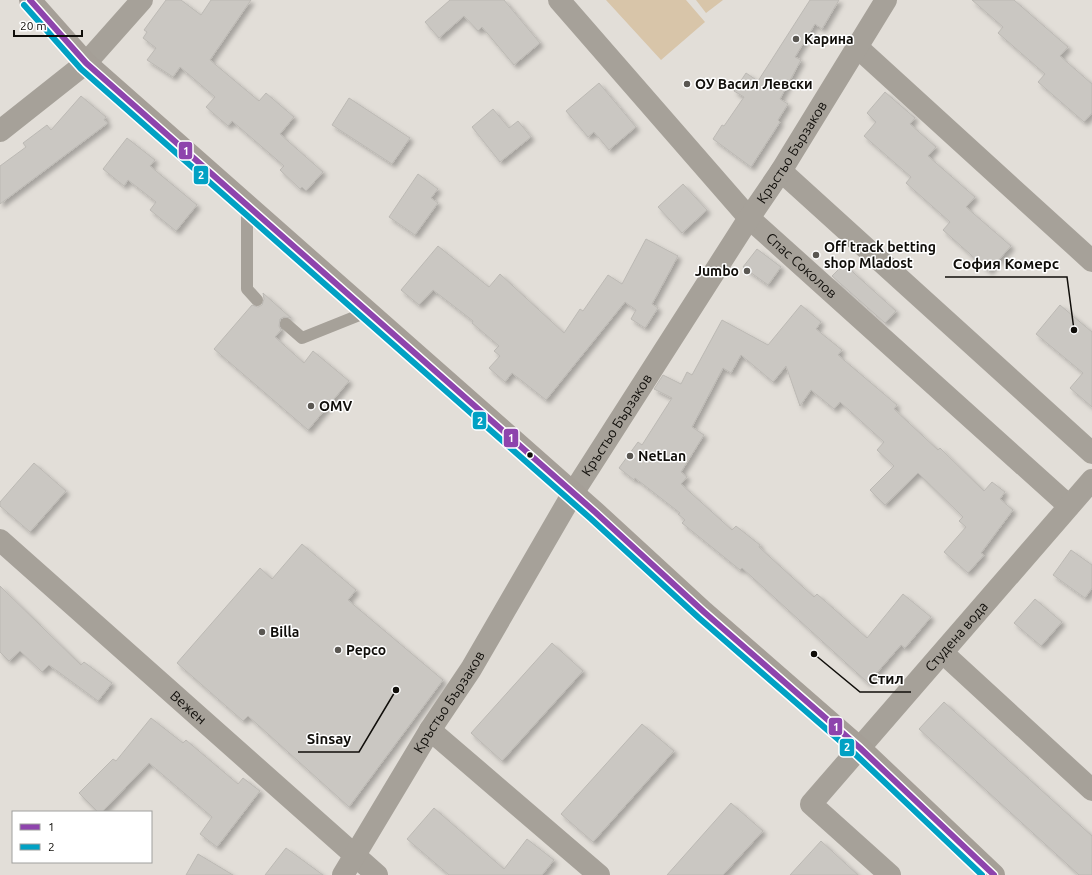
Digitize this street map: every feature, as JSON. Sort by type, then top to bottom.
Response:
[{"type":"street","points":[[30,0],[86,63],[573,493],[704,612],[860,748],[994,875]]},
{"type":"street","points":[[0,131],[86,63],[142,0]]},
{"type":"street","name":"Спас Соколов","points":[[559,0],[749,218],[1069,506]]},
{"type":"street","name":"Кръстьо Бързаков","points":[[343,875],[430,730],[470,669],[573,493],[749,218],[781,171],[856,46],[886,0]]},
{"type":"street","points":[[856,46],[1090,254]]},
{"type":"street","points":[[781,171],[1092,453]]},
{"type":"street","name":"Студена вода","points":[[890,875],[811,804],[1092,480]]},
{"type":"street","name":"Вежен","points":[[0,540],[377,875]]},
{"type":"street","points":[[942,653],[1092,790]]},
{"type":"street","points":[[430,730],[599,875]]},
{"type":"lane","points":[[247,205],[247,289],[257,300]]},
{"type":"lane","points":[[286,324],[302,338],[367,312]]},
{"type":"shaded area","points":[[606,0],[686,0],[705,22],[661,60]]},
{"type":"shaded area","points":[[696,0],[723,0],[706,13]]},
{"type":"building","points":[[166,0],[181,0],[201,15],[211,0],[251,0],[210,60],[259,101],[266,93],[294,117],[280,134],[323,172],[306,191],[302,187],[300,189],[280,170],[284,166],[232,121],[228,126],[206,107],[215,97],[180,67],[173,77],[147,60],[156,48],[143,38],[147,32],[144,30]]},
{"type":"building","points":[[450,0],[504,0],[540,43],[514,65],[482,27],[478,31],[464,16],[439,38],[425,22]]},
{"type":"building","points":[[810,0],[839,0],[822,29],[815,24],[795,57],[801,60],[780,99],[788,104],[778,120],[780,122],[751,167],[713,139],[744,97],[734,91],[746,73],[758,81]]},
{"type":"building","points":[[972,0],[1014,0],[1068,47],[1060,56],[1092,84],[1092,113],[1084,122],[1038,82],[1045,74],[998,33],[1003,27]]},
{"type":"building","points":[[599,83],[636,127],[609,150],[594,132],[588,137],[566,111]]},
{"type":"building","points":[[885,92],[915,118],[910,124],[936,147],[928,156],[975,197],[966,207],[1011,246],[989,271],[943,230],[950,222],[906,183],[911,177],[864,136],[876,122],[867,113]]},
{"type":"building","points":[[81,96],[106,117],[104,120],[108,123],[0,204],[0,166],[26,147],[23,143],[47,125],[51,130]]},
{"type":"building","points":[[349,98],[410,138],[392,164],[332,125]]},
{"type":"building","points":[[493,109],[509,128],[518,121],[531,137],[500,162],[472,127]]},
{"type":"building","points":[[127,138],[155,160],[150,166],[197,205],[176,231],[150,210],[156,202],[128,180],[124,186],[103,169]]},
{"type":"building","points":[[418,174],[438,189],[431,198],[438,203],[415,235],[389,217]]},
{"type":"building","points":[[683,184],[707,210],[682,233],[658,207]]},
{"type":"building","points":[[646,239],[678,256],[652,304],[658,308],[645,328],[631,319],[636,310],[625,302],[546,400],[512,373],[505,382],[489,368],[500,356],[494,351],[499,346],[472,323],[473,321],[433,290],[419,305],[401,290],[438,246],[489,287],[500,274],[564,333],[580,309],[583,311],[608,275],[622,284]]},
{"type":"building","points":[[757,249],[781,267],[768,285],[743,267]]},
{"type":"building","points":[[844,264],[896,311],[885,323],[832,276]]},
{"type":"building","points":[[263,293],[291,318],[284,317],[280,319],[279,326],[281,330],[275,337],[304,363],[313,351],[349,381],[308,430],[214,349],[252,305],[258,307],[262,305],[264,299]]},
{"type":"building","points":[[801,305],[821,322],[816,329],[842,350],[838,355],[897,405],[894,409],[938,450],[940,448],[984,491],[992,482],[1005,492],[1000,499],[1013,510],[981,553],[984,555],[968,573],[944,552],[966,527],[959,521],[963,517],[918,473],[885,505],[870,490],[894,466],[877,450],[884,442],[840,402],[834,409],[811,390],[800,406],[786,366],[773,382],[741,355],[731,373],[723,368],[692,427],[704,435],[681,472],[687,477],[681,484],[732,530],[736,526],[760,545],[759,547],[814,597],[817,594],[867,638],[903,594],[931,617],[905,648],[901,645],[868,683],[742,568],[740,570],[682,523],[685,520],[678,514],[680,513],[635,478],[634,480],[619,468],[638,442],[642,445],[672,398],[654,389],[663,375],[681,384],[687,372],[692,375],[722,320],[768,345]]},
{"type":"building","points":[[1060,305],[1092,332],[1092,407],[1070,388],[1083,373],[1036,334]]},
{"type":"building","points":[[34,463],[66,491],[30,532],[0,506],[0,502]]},
{"type":"building","points":[[302,544],[356,590],[348,600],[443,680],[349,807],[248,716],[243,721],[177,663],[260,568],[272,579]]},
{"type":"building","points":[[1071,550],[1092,565],[1092,588],[1085,598],[1053,575]]},
{"type":"building","points":[[0,586],[81,665],[84,662],[112,683],[98,701],[49,665],[42,672],[20,651],[9,661],[0,652]]},
{"type":"building","points":[[1035,599],[1062,622],[1041,646],[1014,623]]},
{"type":"building","points":[[552,643],[583,671],[502,761],[471,733]]},
{"type":"building","points":[[944,702],[1092,836],[1092,875],[1079,875],[919,729]]},
{"type":"building","points":[[151,718],[183,743],[186,740],[238,784],[243,778],[260,791],[217,847],[200,834],[212,817],[149,763],[103,811],[97,811],[79,793],[113,759],[116,761]]},
{"type":"building","points":[[642,724],[674,751],[593,842],[561,814]]},
{"type":"building","points":[[731,803],[763,831],[723,875],[667,875]]},
{"type":"building","points":[[434,808],[504,869],[527,839],[554,860],[542,875],[449,875],[407,839]]},
{"type":"building","points":[[821,841],[858,875],[790,875]]},
{"type":"building","points":[[286,848],[323,875],[265,875]]},
{"type":"building","points":[[198,854],[233,875],[186,875]]},
{"type":"transit line","name":"1","points":[[30,0],[86,63],[595,512],[704,612],[860,748],[994,875]]},
{"type":"transit line","name":"2","points":[[24,5],[81,69],[590,518],[699,618],[855,754],[982,875]]},
{"type":"place","name":"Карина","points":[[796,39]]},
{"type":"place","name":"ОУ Васил Левски","points":[[687,84]]},
{"type":"place","name":"Off track betting shop Mladost","points":[[816,255]]},
{"type":"place","name":"Jumbo","points":[[747,271]]},
{"type":"place","name":"София Комерс","points":[[1074,330]]},
{"type":"place","name":"OMV","points":[[311,406]]},
{"type":"place","name":"NetLan","points":[[630,456]]},
{"type":"place","name":"Billa","points":[[262,632]]},
{"type":"place","name":"Pepco","points":[[338,650]]},
{"type":"place","name":"Стил","points":[[814,654]]},
{"type":"place","name":"Sinsay","points":[[396,690]]}]
